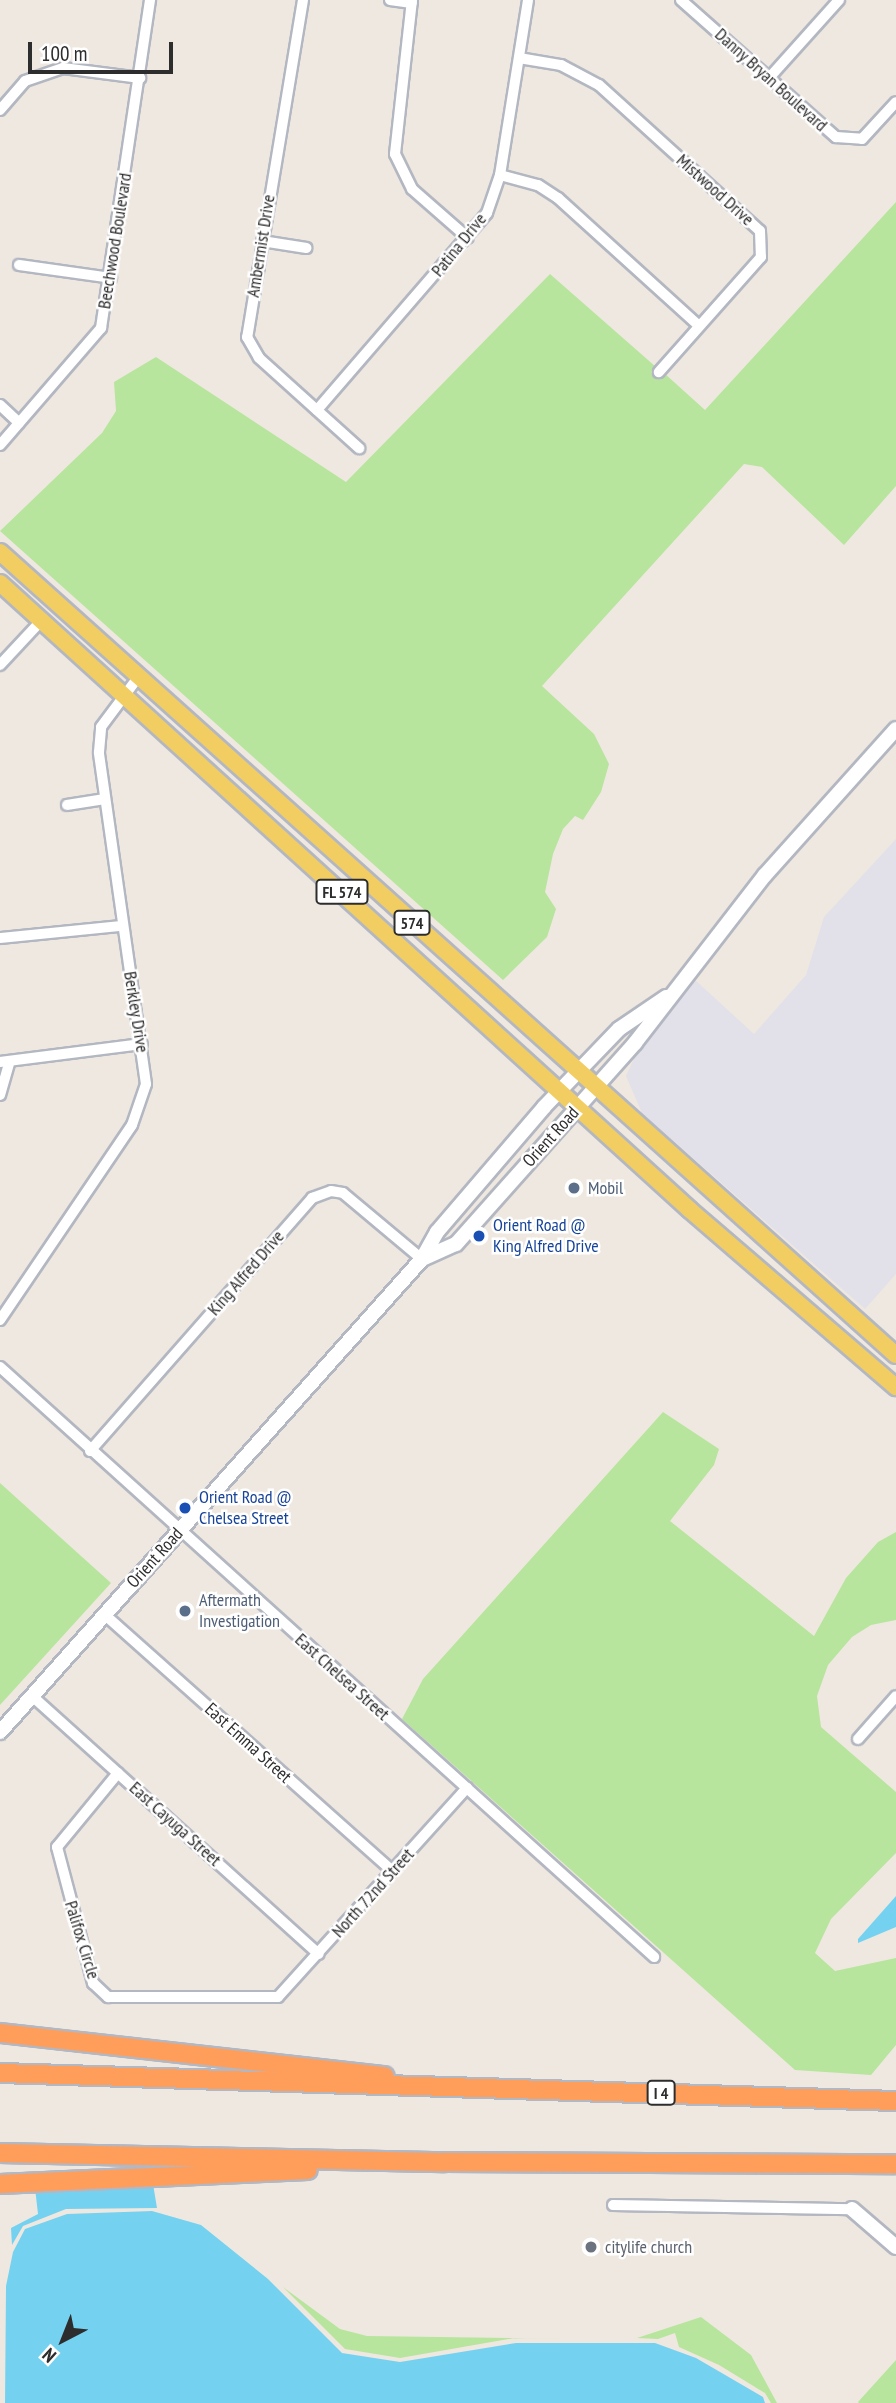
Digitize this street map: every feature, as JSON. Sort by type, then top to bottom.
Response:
[{"type":"highway","points":[[0,2033],[375,2074],[426,2086]]},
{"type":"highway","name":"I 4","points":[[0,2073],[896,2101]]},
{"type":"highway","points":[[0,2153],[445,2162],[896,2164]]},
{"type":"highway","points":[[0,2184],[445,2162]]},
{"type":"main road","name":"574","points":[[0,552],[896,1355]]},
{"type":"main road","name":"FL 574","points":[[0,583],[560,1091],[896,1387]]},
{"type":"street","name":"Beechwood Boulevard","points":[[0,445],[101,328],[111,278],[150,0]]},
{"type":"street","name":"Ambermist Drive","points":[[303,0],[247,337],[260,358],[359,448]]},
{"type":"street","points":[[390,0],[412,2],[395,154],[412,188],[468,238]]},
{"type":"street","name":"Patina Drive","points":[[317,410],[468,238],[486,213],[500,175],[528,0]]},
{"type":"street","points":[[769,78],[839,0]]},
{"type":"street","name":"Danny Bryan Boulevard","points":[[684,1],[836,137],[862,139],[896,102]]},
{"type":"street","name":"Mistwood Drive","points":[[520,58],[561,65],[598,85],[760,231],[761,257],[659,372]]},
{"type":"street","points":[[0,110],[25,81],[63,68],[140,78]]},
{"type":"street","points":[[500,175],[538,185],[558,198],[699,327]]},
{"type":"street","points":[[262,241],[306,248]]},
{"type":"street","points":[[19,265],[111,278]]},
{"type":"street","points":[[0,405],[19,423]]},
{"type":"street","points":[[0,664],[41,621]]},
{"type":"street","name":"Berkley Drive","points":[[0,1320],[132,1125],[146,1084],[142,1044],[121,926],[105,799],[101,727],[139,676]]},
{"type":"street","name":"Orient Road","points":[[422,1259],[456,1244],[635,1043],[666,997],[765,875],[896,729]]},
{"type":"street","points":[[66,805],[105,799]]},
{"type":"street","points":[[0,938],[121,926]]},
{"type":"street","name":"Orient Road","points":[[0,1732],[422,1259],[437,1232],[560,1091],[619,1029],[666,997]]},
{"type":"street","points":[[0,1095],[4,1062],[142,1044]]},
{"type":"street","name":"King Alfred Drive","points":[[90,1451],[312,1198],[331,1191],[342,1193],[422,1259]]},
{"type":"street","name":"East Chelsea Street","points":[[0,1367],[654,1957]]},
{"type":"street","name":"East Emma Street","points":[[104,1614],[392,1871]]},
{"type":"street","name":"East Cayuga Street","points":[[32,1695],[319,1954]]},
{"type":"street","points":[[858,1739],[895,1698]]},
{"type":"street","name":"Palifox Circle","points":[[118,1773],[57,1847],[93,1983],[108,1997],[278,1997]]},
{"type":"street","name":"North 72nd Street","points":[[278,1997],[467,1788]]},
{"type":"street","points":[[613,2205],[852,2209],[896,2247]]},
{"type":"shaded area","points":[[896,839],[896,1274],[865,1309],[642,1113],[626,1076],[638,1050],[694,979],[754,1034],[806,975],[824,917]]},
{"type":"green space","points":[[896,202],[896,486],[844,545],[762,467],[744,464],[542,686],[594,734],[609,764],[601,792],[583,820],[575,816],[563,829],[553,854],[545,892],[556,909],[547,937],[503,980],[0,531],[102,433],[116,411],[114,382],[156,357],[346,482],[550,274],[656,367],[651,372],[658,379],[664,373],[705,410]]},
{"type":"green space","points":[[663,1412],[719,1449],[714,1465],[670,1521],[814,1636],[846,1578],[878,1542],[896,1532],[896,1620],[871,1625],[852,1637],[828,1665],[817,1696],[821,1727],[896,1792],[896,1853],[831,1919],[815,1953],[835,1971],[896,1958],[896,2045],[871,2075],[795,2070],[402,1719],[423,1679]]},
{"type":"green space","points":[[0,1483],[111,1583],[0,1705]]},
{"type":"green space","points":[[283,2287],[340,2329],[367,2336],[514,2338],[400,2358],[345,2349]]},
{"type":"green space","points":[[701,2317],[751,2355],[777,2403],[771,2403],[765,2393],[719,2365],[679,2347],[675,2333],[658,2339],[637,2338]]},
{"type":"green space","points":[[896,2360],[896,2403],[859,2403],[858,2402]]},
{"type":"water","points":[[896,1896],[896,1927],[858,1943],[858,1939]]},
{"type":"water","points":[[153,2184],[157,2208],[66,2209],[23,2226],[12,2245],[11,2228],[38,2214],[35,2188]]},
{"type":"water","points":[[152,2211],[201,2225],[268,2279],[342,2353],[400,2362],[516,2343],[655,2343],[696,2358],[763,2397],[765,2403],[5,2403],[6,2286],[13,2252],[25,2229],[67,2214]]},
{"type":"place","name":"Mobil","points":[[574,1188]]},
{"type":"place","name":"Orient Road @ King Alfred Drive","points":[[479,1236]]},
{"type":"place","name":"Orient Road @ Chelsea Street","points":[[185,1508]]},
{"type":"place","name":"Aftermath Investigation","points":[[185,1611]]},
{"type":"place","name":"citylife church","points":[[591,2247]]}]
